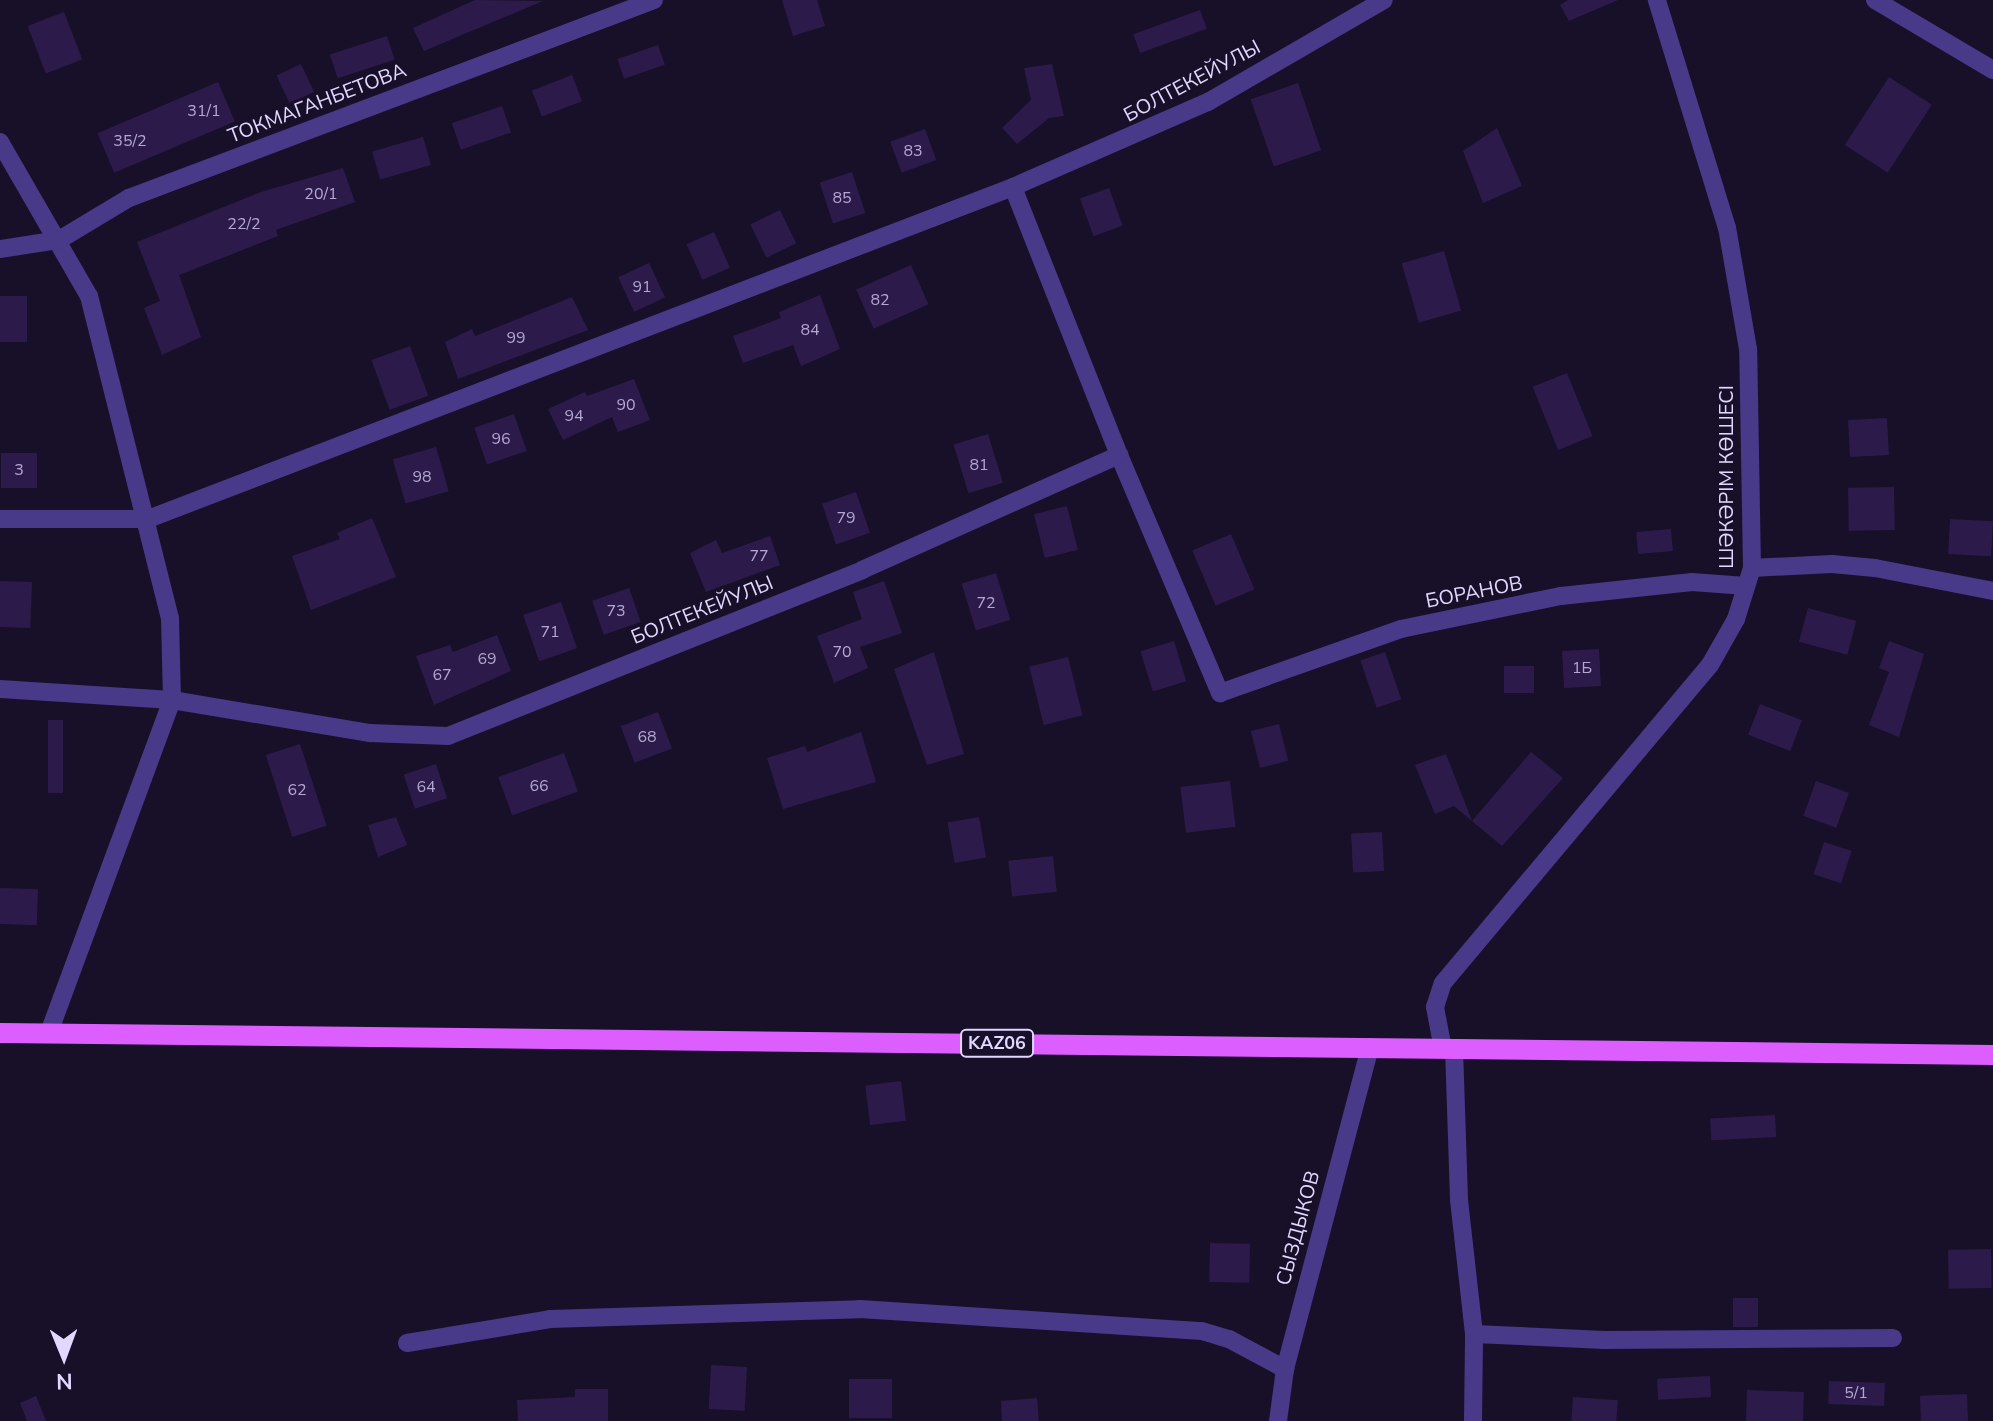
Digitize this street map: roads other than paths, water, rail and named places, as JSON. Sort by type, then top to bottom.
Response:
[{"type":"main road","name":"KАZ06","points":[[0,1033],[1993,1055]]},
{"type":"street","name":"ТОКМАГАНБЕТОВА","points":[[0,249],[59,240],[129,198],[654,0]]},
{"type":"street","name":"БОЛТЕКЕЙУЛЫ","points":[[0,519],[148,519],[1013,187],[1208,102],[1384,0]]},
{"type":"street","name":"ШӘКӘРІМ КӨШЕСІ","points":[[1473,1421],[1474,1334],[1459,1200],[1448,1049],[1435,1007],[1443,983],[1710,665],[1736,619],[1749,577],[1748,349],[1727,228],[1657,0]]},
{"type":"street","points":[[1875,0],[1993,70]]},
{"type":"street","points":[[0,142],[89,296],[148,519],[170,618],[172,700],[49,1033]]},
{"type":"street","points":[[1013,187],[1119,455]]},
{"type":"street","name":"БОЛТЕКЕЙУЛЫ","points":[[0,689],[172,700],[370,733],[448,736],[862,570],[1119,455]]},
{"type":"street","name":"БОРАНОВ","points":[[1119,455],[1220,693],[1401,629],[1561,596],[1846,565],[1993,591]]},
{"type":"street","name":"СЫЗДЫКОВ","points":[[1278,1421],[1285,1369],[1370,1047]]},
{"type":"street","points":[[407,1343],[550,1319],[860,1309],[1202,1331],[1229,1339],[1285,1369]]},
{"type":"street","points":[[1474,1334],[1604,1340],[1893,1338]]}]
